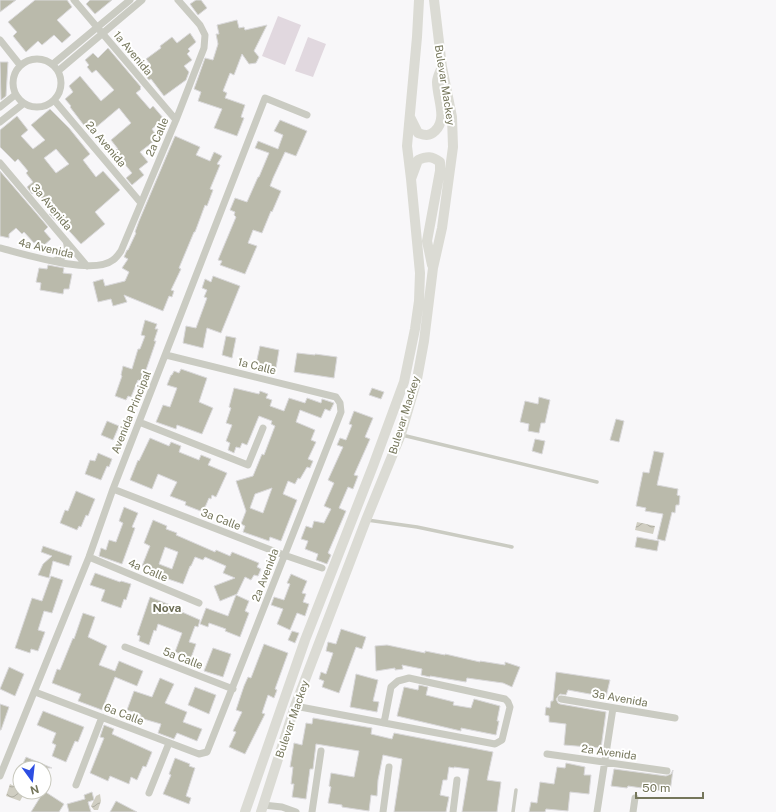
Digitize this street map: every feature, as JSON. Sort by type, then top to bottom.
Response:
[{"type":"main road","name":"Bulevar Mackey","points":[[244,812],[305,640],[404,382],[419,301],[420,273],[407,146],[419,0]]},
{"type":"main road","name":"Bulevar Mackey","points":[[262,808],[295,706],[400,434],[417,379],[424,341],[433,268],[442,228],[453,147],[452,117],[442,67],[434,0]]},
{"type":"main road","points":[[410,117],[418,133],[426,136],[433,134],[438,128],[442,117],[437,81],[442,67]]},
{"type":"main road","points":[[411,179],[418,160],[426,157],[432,157],[440,162],[440,171],[427,241],[433,268]]},
{"type":"street","name":"1a Avenida","points":[[74,0],[176,120]]},
{"type":"street","points":[[53,64],[130,0]]},
{"type":"street","points":[[58,71],[142,0]]},
{"type":"street","name":"2a Calle","points":[[87,266],[100,266],[113,261],[121,251],[176,120],[204,48],[205,35],[200,25],[178,0]]},
{"type":"street","points":[[0,40],[20,65]]},
{"type":"street","points":[[33,59],[40,59],[53,64],[61,79],[59,94],[48,105],[41,107],[34,108],[23,104],[15,95],[12,87],[15,71],[20,65],[33,59]]},
{"type":"street","points":[[0,107],[15,95]]},
{"type":"street","name":"Avenida Principal","points":[[0,776],[89,557],[113,489],[265,98],[307,115]]},
{"type":"street","name":"2a Avenida","points":[[54,100],[141,203]]},
{"type":"street","points":[[0,122],[23,104]]},
{"type":"street","name":"3a Avenida","points":[[0,163],[87,266]]},
{"type":"street","points":[[54,261],[65,256],[68,246],[66,241]]},
{"type":"street","name":"4a Avenida","points":[[0,248],[78,266],[87,266]]},
{"type":"street","name":"1a Calle","points":[[166,355],[336,397],[340,403]]},
{"type":"street","name":"2a Avenida","points":[[205,753],[209,748],[233,689],[341,412],[340,403]]},
{"type":"street","points":[[139,422],[248,465],[263,428]]},
{"type":"street","name":"3a Calle","points":[[113,489],[284,555],[322,568]]},
{"type":"street","name":"4a Calle","points":[[89,557],[199,603]]},
{"type":"street","name":"5a Calle","points":[[125,647],[233,689]]},
{"type":"street","points":[[295,706],[384,723],[495,744],[502,740],[510,707],[505,699],[409,678],[398,682],[391,687],[384,723]]},
{"type":"street","name":"6a Calle","points":[[35,692],[199,754],[205,753]]},
{"type":"street","name":"3a Avenida","points":[[561,699],[675,718]]},
{"type":"street","points":[[597,812],[613,708]]},
{"type":"street","points":[[76,785],[102,717]]},
{"type":"street","points":[[149,793],[169,743]]},
{"type":"street","points":[[312,812],[321,751]]},
{"type":"street","name":"2a Avenida","points":[[547,754],[667,771]]},
{"type":"street","points":[[382,812],[389,766]]},
{"type":"street","points":[[453,812],[457,780]]},
{"type":"street","points":[[633,812],[635,798]]},
{"type":"street","points":[[262,808],[282,807],[296,812]]},
{"type":"lane","points":[[400,434],[596,482]]},
{"type":"lane","points":[[366,520],[417,527],[512,547]]},
{"type":"lane","points":[[513,812],[516,790]]},
{"type":"shaded area","points":[[278,16],[301,25],[285,65],[262,56]]},
{"type":"shaded area","points":[[308,37],[326,44],[313,77],[295,71]]},
{"type":"water","points":[[637,522],[655,526],[653,534],[635,530]]},
{"type":"water","points":[[10,784],[12,785],[12,798],[6,796]]},
{"type":"water","points":[[100,794],[101,801],[98,810],[94,810],[91,806],[96,796]]},
{"type":"building","points":[[0,0],[16,0],[0,12]]},
{"type":"building","points":[[35,0],[67,0],[72,7],[57,20],[71,35],[62,43],[54,35],[42,45],[38,41],[26,52],[13,36],[17,32],[8,22]]},
{"type":"building","points":[[90,0],[112,0],[95,14],[86,4]]},
{"type":"building","points":[[196,0],[201,0],[207,8],[198,15],[190,4]]},
{"type":"building","points":[[237,20],[239,28],[244,27],[245,30],[267,25],[254,51],[259,57],[256,63],[249,64],[242,54],[234,75],[230,73],[223,91],[227,93],[225,98],[245,105],[241,117],[244,118],[237,136],[214,128],[222,109],[198,101],[201,92],[194,89],[205,58],[213,60],[218,44],[216,34],[219,34],[217,25]]},
{"type":"building","points":[[190,33],[196,42],[188,49],[190,51],[187,54],[192,60],[184,66],[189,72],[186,80],[164,96],[151,79],[149,80],[141,71],[150,64],[146,59],[161,48],[160,46],[172,37],[177,43]]},
{"type":"building","points":[[108,48],[141,87],[141,89],[136,93],[150,109],[153,106],[164,119],[152,129],[158,138],[140,152],[148,162],[139,169],[144,175],[132,185],[126,178],[132,173],[114,151],[118,149],[111,140],[131,123],[119,108],[94,129],[90,125],[86,128],[65,99],[73,92],[69,86],[80,76],[101,101],[114,90],[96,70],[92,73],[87,67],[89,65],[85,60],[93,53],[98,58]]},
{"type":"building","points":[[0,62],[8,62],[6,96],[1,100]]},
{"type":"building","points":[[50,109],[69,128],[90,154],[83,160],[96,177],[103,171],[120,190],[95,212],[105,224],[81,244],[58,219],[56,221],[49,214],[51,212],[36,191],[32,194],[27,187],[33,182],[26,173],[28,171],[18,159],[15,162],[0,147],[0,130],[17,116],[28,130],[21,136],[33,149],[45,140],[31,125]],"holes":[[[56,149],[69,164],[56,173],[44,158]]]},
{"type":"building","points":[[280,120],[307,131],[296,156],[285,152],[273,178],[270,186],[281,191],[262,233],[253,230],[248,243],[257,246],[245,274],[220,265],[222,261],[218,260],[236,217],[234,215],[235,212],[230,210],[235,198],[247,202],[269,153],[255,148],[258,141],[278,149],[283,135],[274,131]]},
{"type":"building","points":[[175,136],[200,147],[196,155],[210,161],[214,152],[222,156],[217,164],[220,165],[210,189],[213,190],[207,206],[205,205],[179,268],[181,269],[171,290],[174,291],[172,297],[169,296],[163,311],[124,295],[127,302],[113,306],[111,299],[98,302],[93,282],[103,279],[105,286],[125,281],[129,272],[122,268],[128,259],[124,257],[136,233],[135,232],[139,221]]},
{"type":"building","points":[[0,171],[48,227],[44,231],[51,239],[42,247],[37,241],[34,243],[24,232],[22,234],[16,228],[9,234],[9,238],[0,236]]},
{"type":"building","points":[[48,265],[64,268],[63,273],[72,274],[69,289],[64,289],[63,294],[40,290],[41,283],[36,282],[39,268],[47,269]]},
{"type":"building","points":[[213,276],[240,286],[221,333],[207,328],[203,348],[183,343],[186,326],[196,328],[207,298],[204,297],[207,290],[202,288],[205,279],[211,282]]},
{"type":"building","points":[[145,320],[157,324],[155,329],[158,329],[154,341],[156,341],[146,370],[143,370],[141,381],[138,380],[131,397],[128,396],[126,400],[115,396],[122,376],[123,366],[132,369],[138,349],[140,349],[145,336],[141,335]]},
{"type":"building","points":[[226,336],[236,338],[232,358],[222,355]]},
{"type":"building","points":[[260,346],[279,350],[276,368],[256,364]]},
{"type":"building","points":[[297,353],[337,357],[334,378],[294,372]]},
{"type":"building","points":[[181,369],[207,378],[199,402],[213,408],[202,434],[177,425],[176,429],[156,422],[163,405],[170,407],[177,388],[167,385],[171,375],[174,371],[179,373]]},
{"type":"building","points":[[234,388],[259,394],[260,391],[268,394],[266,398],[272,400],[270,406],[284,411],[289,398],[305,403],[307,398],[321,403],[322,399],[334,403],[330,411],[325,409],[321,418],[300,410],[296,422],[315,430],[311,440],[316,442],[308,459],[313,461],[310,468],[307,467],[300,479],[298,478],[295,484],[288,481],[283,494],[297,500],[281,541],[270,537],[269,541],[243,532],[245,526],[241,524],[246,511],[236,481],[253,476],[262,454],[264,455],[275,426],[271,424],[272,421],[259,416],[247,445],[242,443],[240,448],[236,447],[234,453],[228,450],[230,443],[226,441],[232,425],[226,423],[231,408],[229,407]],"holes":[[[272,488],[263,513],[250,508],[255,494]]]},
{"type":"building","points":[[372,388],[384,392],[381,399],[369,395]]},
{"type":"building","points":[[539,397],[550,400],[545,423],[541,423],[539,433],[528,431],[529,424],[520,422],[525,401],[538,404]]},
{"type":"building","points":[[354,411],[373,418],[365,437],[370,439],[354,475],[358,476],[353,489],[348,487],[339,508],[346,511],[328,553],[331,555],[327,564],[316,560],[318,554],[305,549],[308,541],[301,539],[306,526],[312,528],[314,521],[324,523],[331,509],[324,506],[334,483],[328,480],[343,447],[337,445],[340,438],[346,440],[352,425],[349,424]]},
{"type":"building","points":[[616,419],[624,421],[619,442],[610,440]]},
{"type":"building","points":[[107,421],[119,426],[113,440],[101,435]]},
{"type":"building","points":[[150,438],[169,446],[171,442],[181,446],[179,452],[199,460],[201,455],[211,459],[208,465],[227,473],[216,497],[212,495],[211,499],[209,498],[203,512],[185,505],[186,502],[170,496],[177,482],[158,474],[152,489],[130,480],[138,460],[139,461]]},
{"type":"building","points":[[535,439],[545,441],[542,454],[532,451]]},
{"type":"building","points":[[654,451],[664,453],[657,485],[678,489],[677,495],[680,496],[679,505],[676,505],[675,513],[672,512],[665,541],[657,539],[663,514],[645,511],[646,508],[636,506],[643,472],[649,473]]},
{"type":"building","points":[[98,453],[112,459],[101,480],[85,474],[90,460],[95,461]]},
{"type":"building","points":[[76,491],[95,499],[88,516],[86,515],[81,527],[79,526],[77,530],[60,523],[65,510],[68,511]]},
{"type":"building","points":[[124,507],[138,513],[132,527],[135,528],[122,564],[99,556],[101,548],[106,550],[109,540],[116,542],[123,523],[119,521]]},
{"type":"building","points":[[153,520],[167,526],[166,529],[177,533],[176,535],[215,552],[216,550],[230,556],[232,552],[259,563],[257,567],[261,569],[258,576],[254,575],[251,580],[245,577],[237,594],[220,601],[214,586],[235,578],[223,573],[226,566],[205,557],[203,560],[195,557],[183,584],[165,578],[166,576],[142,566],[150,546],[144,543]],"holes":[[[165,547],[178,552],[172,569],[159,564]]]},
{"type":"building","points":[[637,537],[659,541],[657,551],[635,547]]},
{"type":"building","points":[[43,546],[72,556],[69,566],[53,561],[49,578],[38,575],[43,564],[52,556],[41,552]]},
{"type":"building","points":[[95,573],[120,582],[131,584],[126,600],[124,599],[121,608],[101,601],[105,590],[90,585]]},
{"type":"building","points":[[291,574],[307,581],[302,593],[306,594],[303,602],[309,604],[305,616],[297,613],[290,630],[277,624],[283,609],[271,605],[274,597],[284,600],[290,584],[287,583]]},
{"type":"building","points":[[51,576],[63,580],[52,613],[44,611],[38,630],[45,632],[38,651],[31,649],[30,653],[15,648],[32,598],[42,601]]},
{"type":"building","points":[[236,595],[249,601],[245,611],[249,613],[240,637],[225,631],[226,629],[209,623],[208,627],[200,624],[206,608],[228,616]]},
{"type":"building","points":[[150,597],[183,610],[182,612],[200,620],[198,627],[195,626],[189,642],[196,644],[191,658],[175,652],[182,633],[158,624],[156,631],[154,630],[149,645],[139,641],[140,636],[137,635]]},
{"type":"building","points":[[83,613],[95,617],[88,637],[107,646],[99,665],[115,671],[119,661],[143,671],[137,686],[115,677],[102,710],[78,701],[81,694],[52,683],[57,669],[60,670],[73,638],[74,639]]},
{"type":"building","points":[[341,629],[366,637],[362,649],[356,647],[339,693],[322,687],[324,681],[319,679],[321,672],[326,674],[333,653],[326,651],[328,642],[336,644]]},
{"type":"building","points":[[292,631],[299,633],[295,643],[288,640]]},
{"type":"building","points":[[264,644],[288,653],[275,689],[277,690],[274,698],[268,695],[262,713],[265,714],[245,754],[229,747],[236,732],[233,731],[242,712],[236,710],[244,686],[248,677],[251,678]]},
{"type":"building","points":[[387,645],[425,653],[425,651],[445,654],[480,662],[505,665],[505,662],[520,667],[512,687],[503,683],[467,678],[466,682],[430,677],[421,675],[422,669],[402,665],[403,669],[395,670],[395,668],[376,671],[375,646]]},
{"type":"building","points":[[213,648],[231,654],[223,677],[204,671]]},
{"type":"building","points":[[9,667],[24,674],[15,696],[0,689]]},
{"type":"building","points":[[556,672],[610,680],[606,697],[568,690],[566,695],[560,694],[556,699],[560,704],[606,712],[601,748],[564,745],[566,724],[549,722],[549,716],[545,715],[546,707],[550,708],[551,701],[553,701]]},
{"type":"building","points":[[356,674],[378,680],[373,701],[379,702],[377,712],[350,707]]},
{"type":"building","points":[[160,678],[174,684],[165,703],[187,712],[183,722],[202,729],[197,741],[177,733],[174,739],[158,733],[161,724],[140,718],[141,715],[127,710],[134,691],[152,697]]},
{"type":"building","points":[[419,685],[428,687],[426,695],[454,702],[453,705],[471,708],[474,699],[500,706],[496,735],[461,728],[461,731],[397,716],[404,687],[418,690]]},
{"type":"building","points":[[195,687],[216,695],[209,714],[188,705]]},
{"type":"building","points":[[0,704],[9,707],[1,730],[0,730]]},
{"type":"building","points":[[43,711],[84,727],[78,742],[75,741],[66,762],[52,756],[56,745],[52,743],[56,733],[37,725]]},
{"type":"building","points":[[313,718],[372,728],[371,734],[392,739],[394,733],[493,752],[487,780],[501,782],[497,812],[462,812],[469,769],[449,767],[447,780],[443,780],[440,795],[449,797],[446,812],[394,812],[402,759],[383,755],[378,780],[377,796],[371,795],[369,811],[342,807],[342,805],[328,803],[331,787],[329,786],[331,773],[354,777],[359,751],[316,744],[313,769],[310,769],[306,799],[292,797],[294,784],[291,784],[293,767],[290,767],[294,743],[302,745],[306,723],[312,724]]},
{"type":"building","points":[[104,725],[114,729],[112,734],[152,752],[146,767],[143,766],[137,780],[131,777],[129,784],[110,776],[108,781],[90,773],[104,738],[100,737]]},
{"type":"building","points":[[26,757],[33,760],[25,760]]},
{"type":"building","points":[[175,758],[190,764],[189,766],[195,768],[186,796],[191,798],[189,804],[163,794],[171,775],[169,774]]},
{"type":"building","points":[[566,763],[585,767],[584,775],[591,775],[589,794],[570,792],[568,811],[546,809],[545,812],[529,812],[531,802],[537,803],[540,782],[554,784],[557,767],[565,768]]},
{"type":"building","points":[[614,769],[666,776],[671,774],[673,770],[670,792],[628,786],[627,788],[611,786]]},
{"type":"building","points":[[92,792],[94,800],[88,802],[91,812],[69,812],[67,804],[85,799],[84,795]]},
{"type":"building","points":[[52,796],[64,804],[59,812],[31,812],[38,800],[52,800]]},
{"type":"building","points":[[116,801],[137,812],[110,812]]},
{"type":"district","name":"Nova","points":[[167,608]]}]
